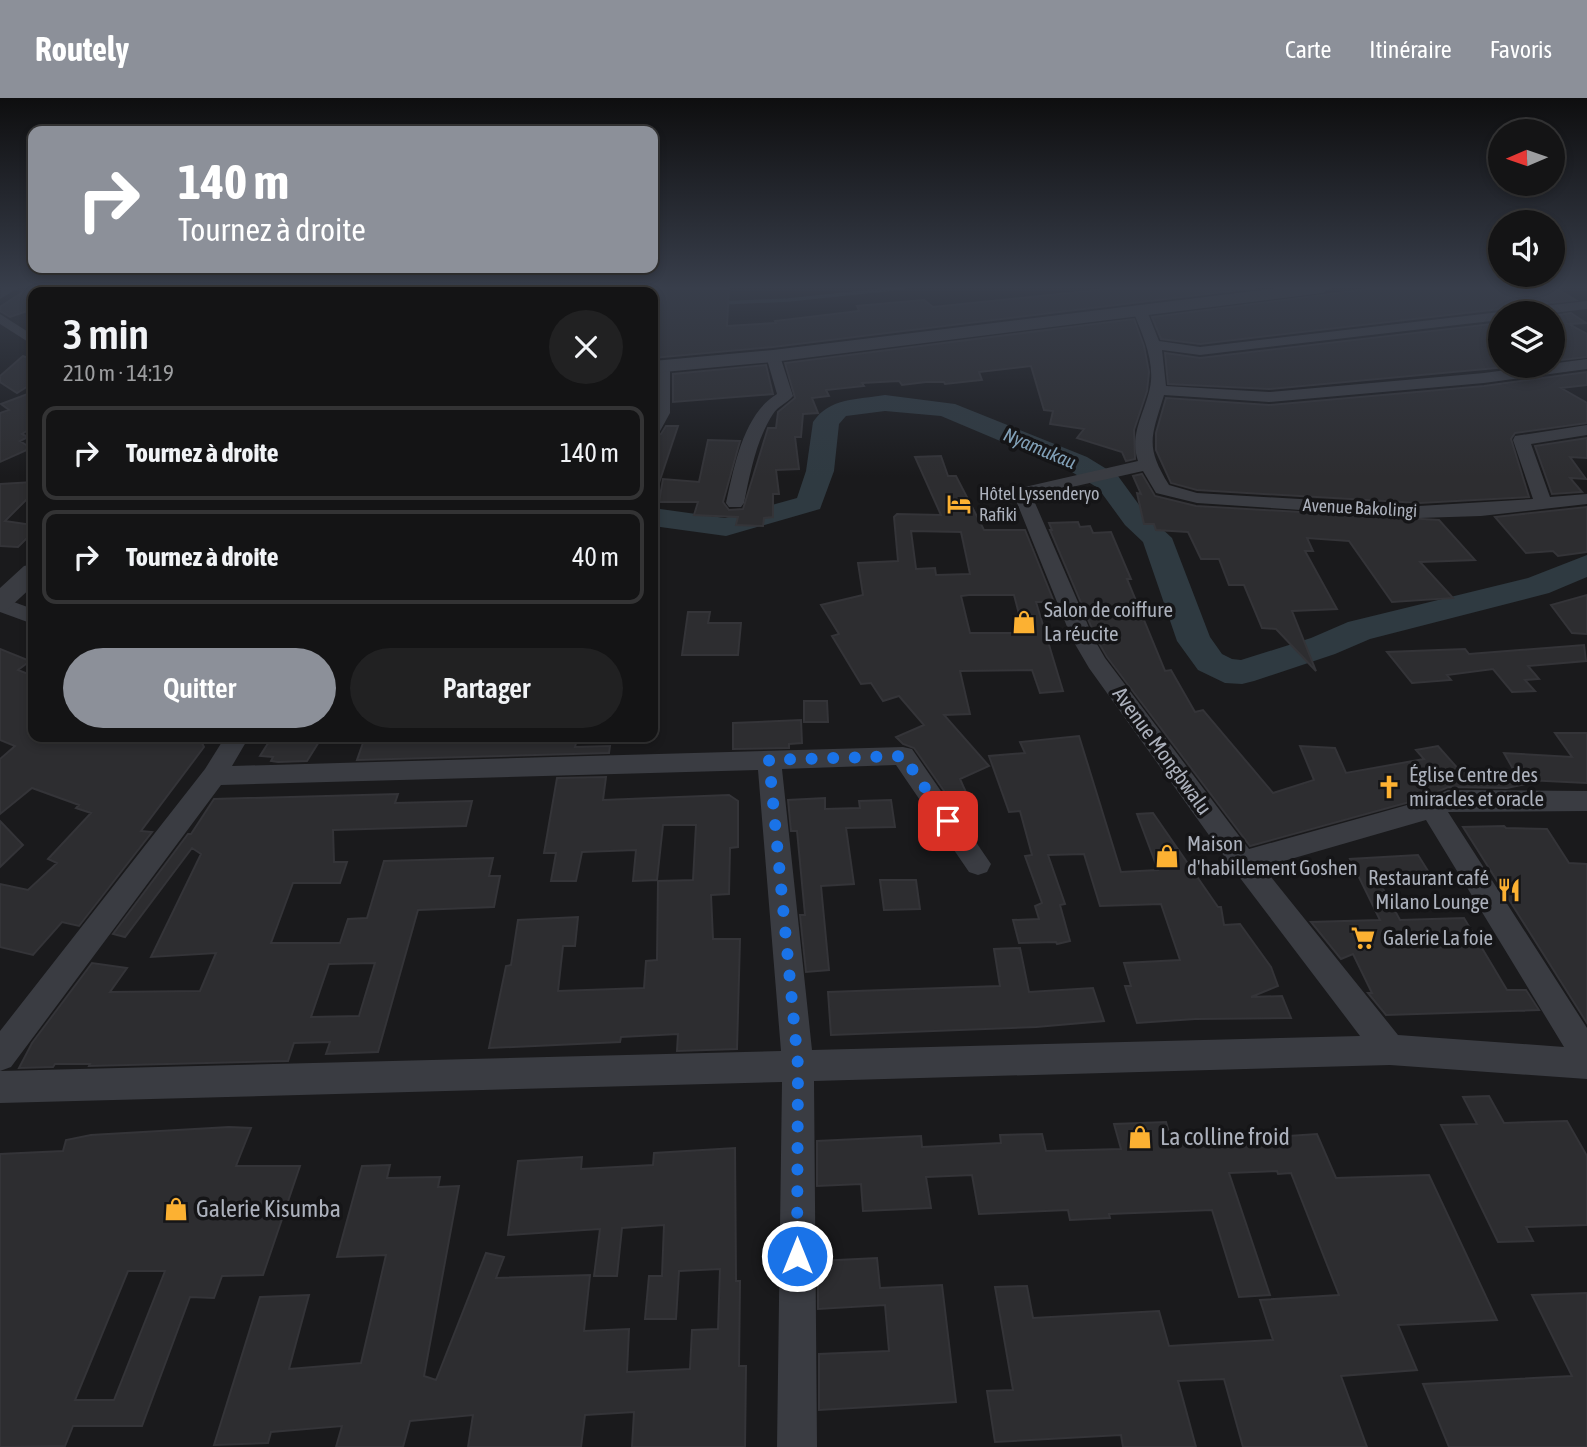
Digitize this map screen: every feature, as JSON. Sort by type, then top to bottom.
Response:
[{"type":"street","points":[[658,366],[814,351]]},
{"type":"street","points":[[1150,464],[1142,445],[1150,407],[1158,390],[1154,351]]},
{"type":"street","points":[[734,503],[755,430],[778,398],[785,396],[773,356]]},
{"type":"street","points":[[1158,390],[1269,397],[1484,378],[1587,363]]},
{"type":"street","points":[[658,375],[662,413],[658,420]]},
{"type":"street","points":[[1544,503],[1521,440],[1587,430]]},
{"type":"street","name":"Avenue Mongbwalu","points":[[1150,464],[1127,467],[1022,493],[1083,639],[1097,663],[1243,862],[1390,1050]]},
{"type":"street","name":"Avenue Bakolingi","points":[[1150,464],[1162,489],[1175,495],[1197,498],[1419,512],[1481,510],[1587,499]]},
{"type":"street","points":[[28,577],[0,603],[28,615]]},
{"type":"street","points":[[0,1056],[214,776],[234,742]]},
{"type":"street","points":[[214,776],[903,756],[978,864]]},
{"type":"street","points":[[769,760],[798,1065],[797,1447]]},
{"type":"street","points":[[1243,862],[1432,808],[1448,800],[1587,801]]},
{"type":"street","points":[[1432,808],[1587,1056]]},
{"type":"street","points":[[0,1087],[1390,1050],[1587,1065]]},
{"type":"building","points":[[658,351],[730,351],[658,358]]},
{"type":"building","points":[[881,351],[1145,351],[1149,372],[1147,391],[1134,430],[1135,459],[1126,461],[1122,452],[1077,438],[1084,429],[1050,424],[1053,411],[1044,410],[1031,366],[979,372],[982,380],[945,384],[926,382],[902,385],[899,381],[862,383],[864,386],[826,390],[829,396],[812,398],[818,413],[803,414],[801,437],[795,437],[799,469],[776,470],[779,494],[773,494],[773,517],[764,518],[763,526],[736,525],[738,517],[694,515],[698,502],[659,502],[663,479],[699,482],[708,440],[740,441],[723,502],[729,510],[743,509],[768,428],[776,428],[778,412],[795,398],[785,363]]},
{"type":"building","points":[[1260,351],[1488,351],[1488,369],[1269,389],[1168,384],[1165,353],[1200,358]]},
{"type":"building","points":[[1565,351],[1587,351],[1587,357],[1565,360]]},
{"type":"building","points":[[23,356],[28,358],[28,386],[17,393],[0,382],[0,376]]},
{"type":"building","points":[[766,365],[773,394],[673,402],[673,374]]},
{"type":"building","points":[[1587,372],[1587,385],[1561,388],[1587,403],[1587,423],[1515,433],[1511,439],[1529,497],[1419,503],[1197,490],[1171,483],[1156,450],[1156,433],[1166,398],[1269,405],[1565,378],[1565,375]]},
{"type":"building","points":[[28,394],[28,430],[22,434],[28,437],[20,441],[28,446],[28,449],[0,462],[0,413],[9,410],[1,404]]},
{"type":"building","points":[[666,426],[678,426],[658,486],[658,435]]},
{"type":"building","points":[[1587,438],[1587,458],[1570,457],[1586,479],[1570,478],[1582,492],[1552,494],[1535,446]]},
{"type":"building","points":[[941,456],[948,476],[956,476],[984,530],[1025,530],[1054,602],[1036,602],[1063,691],[1040,693],[1032,670],[960,671],[970,714],[944,715],[989,766],[960,779],[973,808],[958,811],[914,748],[903,744],[896,737],[924,725],[899,696],[883,701],[871,683],[861,684],[832,636],[839,634],[821,605],[863,595],[858,563],[898,561],[894,517],[897,514],[941,515],[915,457]],"holes":[[[911,531],[961,532],[970,574],[936,575],[935,568],[916,569]],[[1014,595],[1024,633],[970,633],[961,596]]]},
{"type":"building","points":[[1142,474],[1155,496],[1196,506],[1439,520],[1475,560],[1420,562],[1453,598],[1392,602],[1349,541],[1307,538],[1313,551],[1305,551],[1337,609],[1292,611],[1316,671],[1276,629],[1262,628],[1244,585],[1229,585],[1219,559],[1201,559],[1188,532],[1156,530],[1154,524],[1144,524],[1137,493],[1141,494],[1133,476]]},
{"type":"building","points":[[28,482],[28,498],[5,521],[28,524],[28,537],[18,547],[0,546],[0,484]]},
{"type":"building","points":[[1587,507],[1587,552],[1558,556],[1553,551],[1526,553],[1495,517]]},
{"type":"building","points":[[1078,522],[1080,527],[1090,526],[1093,533],[1111,532],[1131,579],[1127,579],[1165,671],[1171,670],[1195,712],[1203,710],[1273,793],[1314,780],[1300,746],[1335,748],[1346,773],[1424,759],[1416,750],[1438,746],[1460,771],[1473,769],[1479,775],[1517,776],[1504,753],[1572,757],[1555,733],[1587,733],[1587,783],[1526,780],[1526,784],[1507,788],[1448,787],[1424,798],[1250,846],[1107,657],[1096,638],[1049,523]]},
{"type":"building","points":[[1587,595],[1587,634],[1572,633],[1551,605]]},
{"type":"building","points":[[688,612],[710,612],[708,623],[741,623],[738,655],[682,655]]},
{"type":"building","points":[[1584,645],[1586,661],[1528,666],[1539,679],[1525,680],[1535,691],[1512,692],[1493,669],[1447,675],[1451,680],[1412,683],[1387,652],[1465,649],[1469,654]]},
{"type":"building","points":[[0,649],[28,660],[18,670],[28,674],[28,742],[202,742],[204,747],[141,831],[152,832],[79,926],[62,922],[33,955],[0,947],[0,884],[28,890],[57,863],[48,859],[91,813],[76,808],[79,805],[32,788],[0,814],[0,759],[15,746],[0,740]]},
{"type":"building","points":[[804,701],[827,701],[828,722],[804,722]]},
{"type":"building","points":[[801,720],[802,743],[789,744],[789,748],[733,749],[733,723]]},
{"type":"building","points":[[1079,736],[1121,872],[1158,870],[1137,814],[1153,813],[1218,907],[1221,907],[1224,925],[1240,924],[1271,967],[1278,986],[1251,997],[1282,996],[1291,1018],[1195,1019],[1137,1023],[1125,986],[1131,986],[1124,963],[1180,960],[1161,904],[1100,906],[1084,854],[1048,855],[1065,904],[1060,905],[1070,941],[1057,944],[1019,943],[1013,920],[1039,919],[1035,906],[1042,903],[1025,856],[1032,855],[1020,811],[1009,812],[989,756],[1025,753],[1020,742]]},
{"type":"building","points":[[269,742],[319,742],[307,761],[278,762],[271,761],[273,757],[260,756]]},
{"type":"building","points":[[363,742],[553,742],[576,743],[575,747],[610,746],[609,753],[357,760]]},
{"type":"building","points":[[606,777],[603,800],[729,795],[738,801],[738,847],[730,848],[729,894],[711,895],[713,939],[740,939],[737,1049],[677,1051],[678,1034],[621,1037],[620,1042],[489,1048],[506,966],[511,965],[518,920],[578,917],[575,946],[563,946],[558,991],[644,988],[646,961],[657,960],[658,881],[693,880],[696,825],[663,825],[657,880],[633,881],[636,850],[582,852],[576,881],[551,881],[556,853],[544,853],[557,778]]},
{"type":"building","points":[[398,794],[395,803],[472,801],[466,826],[333,830],[334,862],[347,862],[340,883],[293,883],[271,943],[340,943],[348,919],[367,918],[384,861],[493,858],[489,876],[500,876],[494,907],[418,910],[378,1052],[326,1054],[330,1042],[294,1043],[288,1061],[89,1066],[90,1064],[55,1064],[53,1067],[19,1068],[32,1043],[92,963],[127,968],[110,992],[200,991],[216,953],[151,957],[201,854],[192,848],[125,937],[113,934],[188,834],[191,834],[214,799]],"holes":[[[375,963],[359,1016],[311,1017],[329,964]]]},
{"type":"building","points":[[825,798],[825,809],[860,808],[859,801],[891,800],[895,827],[846,828],[854,884],[821,886],[829,970],[806,972],[800,915],[805,915],[797,831],[791,831],[788,800]]},
{"type":"building","points":[[0,821],[23,845],[0,867]]},
{"type":"building","points":[[1463,827],[1547,829],[1569,863],[1587,864],[1587,1023]]},
{"type":"building","points":[[1418,855],[1435,882],[1381,885],[1400,920],[1464,918],[1507,990],[1526,990],[1539,1010],[1386,1015],[1368,993],[1372,993],[1353,954],[1341,959],[1311,922],[1380,920],[1350,859]]},
{"type":"building","points":[[880,880],[916,880],[920,909],[884,910]]},
{"type":"building","points":[[1020,948],[1029,992],[1093,988],[1104,1021],[1036,1027],[831,1035],[828,992],[1000,986],[994,949]]},
{"type":"building","points":[[1489,1096],[1504,1123],[1567,1121],[1587,1156],[1587,1225],[1526,1227],[1533,1241],[1498,1242],[1441,1125],[1477,1124],[1463,1097]]},
{"type":"building","points":[[1166,1122],[1171,1139],[1242,1136],[1243,1139],[1317,1134],[1336,1178],[1429,1175],[1497,1320],[1398,1325],[1417,1370],[1341,1376],[1367,1447],[1243,1447],[1224,1379],[1178,1381],[1196,1447],[1123,1447],[1121,1435],[995,1442],[987,1391],[1013,1390],[995,1287],[1027,1286],[1033,1318],[1159,1311],[1169,1346],[1273,1340],[1260,1300],[1339,1295],[1291,1173],[1229,1173],[1270,1295],[1239,1297],[1212,1210],[1109,1214],[1110,1218],[1070,1220],[1068,1210],[979,1214],[972,1175],[926,1177],[931,1208],[863,1211],[861,1184],[817,1186],[817,1141],[921,1136],[922,1147],[1001,1143],[1000,1135],[1042,1134],[1046,1151],[1121,1149],[1114,1124]]},
{"type":"building","points":[[251,1128],[236,1166],[300,1166],[263,1275],[222,1276],[214,1298],[190,1297],[142,1426],[73,1426],[65,1446],[0,1447],[0,1154],[63,1151],[66,1140],[91,1135]],"holes":[[[128,1271],[165,1271],[114,1400],[75,1400]]]},
{"type":"building","points":[[735,1148],[736,1281],[740,1281],[739,1366],[746,1366],[745,1447],[632,1447],[634,1412],[585,1415],[581,1447],[468,1447],[473,1415],[410,1421],[403,1447],[336,1447],[342,1426],[271,1432],[268,1443],[214,1445],[260,1297],[309,1295],[289,1369],[361,1363],[386,1255],[337,1257],[362,1166],[390,1165],[387,1178],[440,1177],[438,1187],[459,1186],[424,1376],[436,1380],[486,1253],[504,1257],[496,1278],[590,1275],[584,1331],[629,1329],[627,1372],[690,1369],[692,1330],[718,1329],[720,1269],[679,1271],[676,1319],[645,1319],[649,1276],[662,1276],[664,1225],[622,1228],[617,1276],[594,1276],[600,1229],[508,1235],[518,1161],[582,1157],[581,1169],[653,1165],[654,1153]]},
{"type":"building","points":[[877,1258],[880,1288],[942,1285],[956,1402],[819,1410],[819,1354],[889,1351],[885,1305],[818,1309],[818,1261]]},
{"type":"building","points":[[1587,1293],[1587,1447],[1449,1447],[1423,1384],[1572,1376],[1532,1295]]},
{"type":"waterway","name":"Nyamukau","points":[[658,518],[726,527],[810,503],[820,471],[826,422],[838,410],[885,403],[946,409],[1077,463],[1108,482],[1135,519],[1157,538],[1194,641],[1210,662],[1225,671],[1242,672],[1323,646],[1360,630],[1538,586],[1587,565]]},
{"type":"place","name":"Hôtel Lyssenderyo Rafiki","points":[[959,504]]},
{"type":"place","name":"Salon de coiffure La réucite","points":[[1024,622]]},
{"type":"place","name":"Église Centre des miracles et oracle","points":[[1389,787]]},
{"type":"place","name":"Maison d'habillement Goshen","points":[[1167,856]]},
{"type":"place","name":"Restaurant café Milano Lounge","points":[[1509,890]]},
{"type":"place","name":"Galerie La foie","points":[[1363,938]]},
{"type":"place","name":"La colline froid","points":[[1140,1137]]},
{"type":"place","name":"Galerie Kisumba","points":[[176,1209]]},
{"type":"route","points":[[797,1256],[798,1065],[769,760],[903,756],[948,821]]}]
